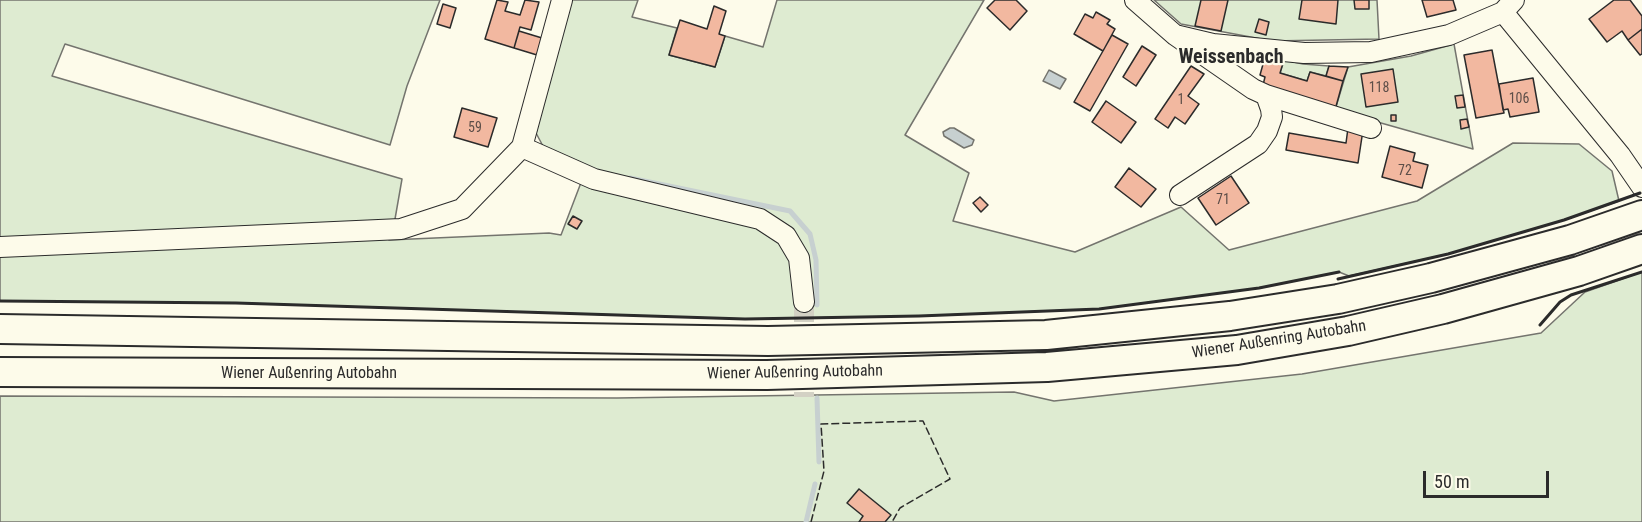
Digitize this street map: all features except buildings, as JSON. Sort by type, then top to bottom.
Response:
[{"type":"highway","name":"Wiener Außenring Autobahn","points":[[0,329],[768,341],[1046,335],[1230,316],[1338,299],[1431,278],[1570,240],[1642,214]]},
{"type":"highway","name":"Wiener Außenring Autobahn","points":[[0,372],[767,375],[1047,368],[1237,350],[1348,331],[1443,309],[1579,271],[1642,249]]},
{"type":"street","points":[[0,247],[401,229],[462,209],[522,147],[562,0]]},
{"type":"street","points":[[1135,0],[1175,34],[1259,92],[1371,128]]},
{"type":"street","points":[[1175,34],[1213,44],[1304,53],[1371,52],[1449,35],[1509,6],[1642,186]]},
{"type":"street","points":[[1180,195],[1258,144],[1267,131],[1272,117],[1259,92]]},
{"type":"street","points":[[522,147],[594,179],[760,219],[786,236],[799,258],[804,302]]},
{"type":"green space","points":[[0,0],[440,0],[407,86],[390,145],[65,44],[52,76],[402,179],[389,240],[549,233],[561,235],[582,180],[793,233],[573,167],[544,148],[536,133],[568,0],[638,0],[632,17],[677,28],[669,55],[715,67],[725,36],[763,47],[777,0],[984,0],[905,135],[969,173],[953,221],[1075,252],[1181,207],[1229,250],[1417,201],[1513,143],[1579,144],[1612,171],[1619,201],[1564,220],[1448,254],[1349,276],[1339,272],[1259,288],[1099,309],[919,316],[745,319],[236,303],[0,301]]},
{"type":"green space","points":[[1154,0],[1377,0],[1379,39],[1272,41],[1181,24]]},
{"type":"green space","points":[[1454,44],[1473,149],[1335,110],[1348,67],[1411,56]]},
{"type":"green space","points":[[1284,60],[1329,66],[1326,76],[1310,72],[1307,81],[1280,73]]},
{"type":"green space","points":[[1642,272],[1642,522],[0,522],[0,396],[617,398],[1014,392],[1054,401],[1302,374],[1541,333],[1585,292]]},
{"type":"shaded area","points":[[1049,70],[1066,79],[1060,89],[1043,81]]},
{"type":"shaded area","points":[[950,128],[974,140],[972,145],[964,148],[944,136],[943,132]]},
{"type":"waterway","points":[[630,178],[790,211],[810,234],[816,260],[817,305]]},
{"type":"waterway","points":[[817,398],[819,462]]},
{"type":"waterway","points":[[806,522],[815,484]]},
{"type":"tunnel","points":[[804,302],[804,397]]},
{"type":"fence","points":[[811,522],[824,471],[821,424],[923,421],[950,479],[900,508],[892,522]]},
{"type":"wall","points":[[1338,279],[1448,254],[1564,220],[1640,193]]},
{"type":"wall","points":[[0,301],[236,303],[745,319],[919,316],[1099,309],[1259,288],[1339,272]]},
{"type":"wall","points":[[1540,325],[1560,302],[1571,295],[1642,272]]},
{"type":"district","name":"Weissenbach","points":[[1231,58]]}]
